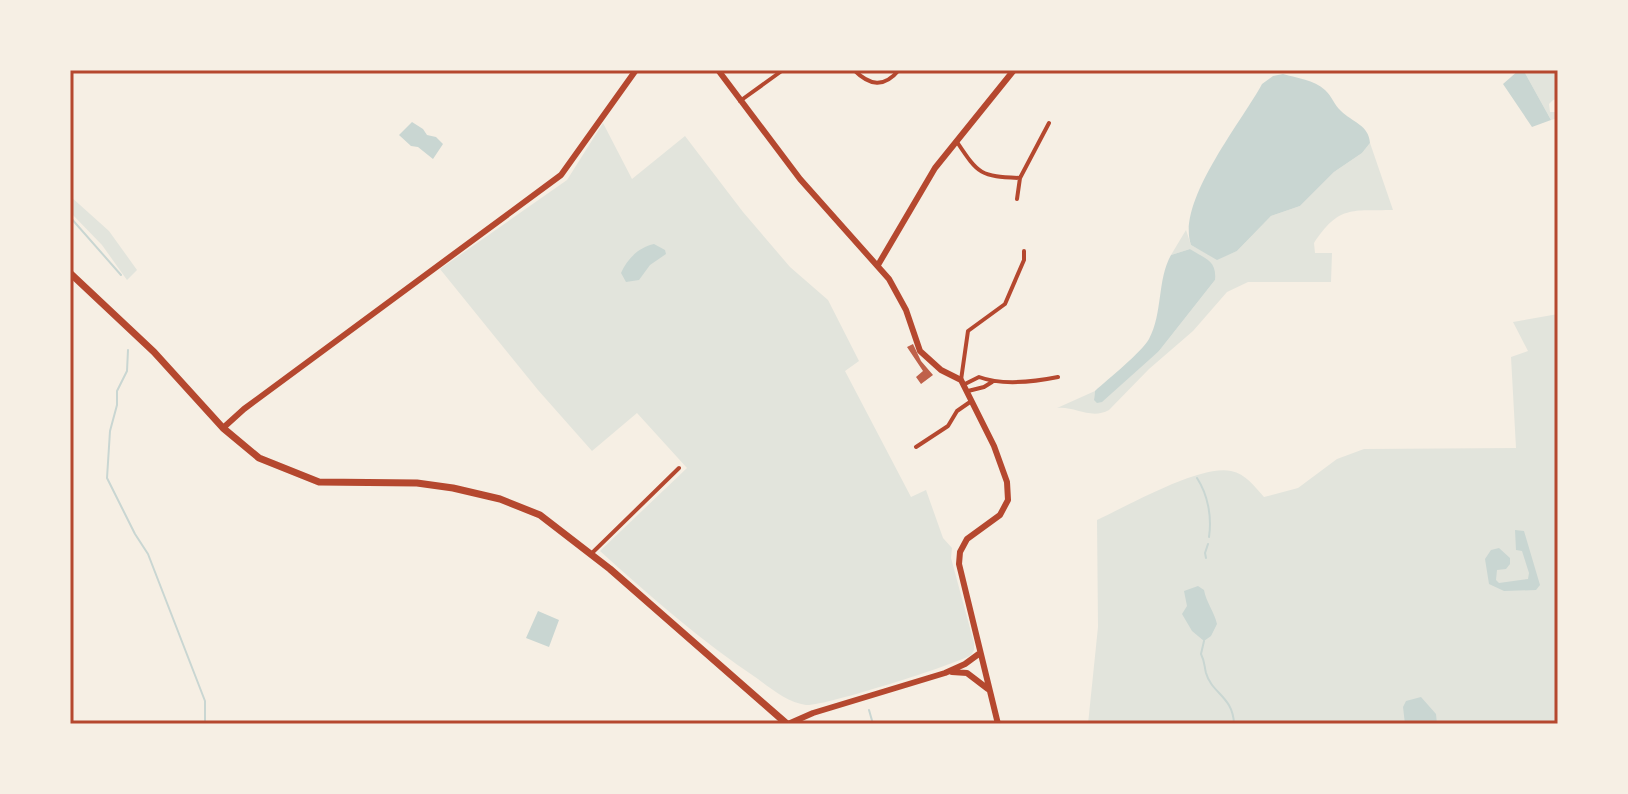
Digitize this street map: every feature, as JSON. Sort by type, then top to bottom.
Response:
[{"type":"main road","points":[[70,273],[154,352],[223,428],[259,458],[319,482],[417,483],[475,493],[540,515],[591,554],[788,724]]},
{"type":"street","points":[[223,428],[256,400],[561,175],[636,70]]},
{"type":"street","points":[[718,70],[800,179],[889,279],[906,310],[920,351],[963,386],[984,387],[992,382]]},
{"type":"street","points":[[740,101],[783,70]]},
{"type":"street","points":[[854,70],[864,80],[877,84],[892,79],[899,70]]},
{"type":"street","points":[[878,265],[935,168],[1014,70]]},
{"type":"street","points":[[1017,199],[1020,178],[1049,123]]},
{"type":"street","points":[[955,140],[978,171],[988,177],[1020,178]]},
{"type":"street","points":[[998,724],[959,564],[960,552],[975,532],[1000,515],[1009,494],[1003,468],[963,386],[968,331],[1005,304],[1024,260],[1024,251]]},
{"type":"street","points":[[1041,373],[1042,380]]},
{"type":"street","points":[[963,386],[979,377],[992,382],[1058,377]]},
{"type":"street","points":[[916,447],[948,426],[957,411],[970,402]]},
{"type":"street","points":[[591,554],[679,468]]},
{"type":"street","points":[[788,724],[813,713],[945,673],[980,653]]},
{"type":"street","points":[[945,673],[967,673],[990,690]]},
{"type":"shaded area","points":[[1519,70],[1525,73],[1551,120],[1532,127],[1503,84]]},
{"type":"shaded area","points":[[1533,70],[1558,71],[1558,99],[1549,104],[1550,112],[1558,112],[1558,118],[1551,120],[1525,73]]},
{"type":"shaded area","points":[[1283,74],[1311,82],[1325,90],[1345,115],[1367,132],[1370,143],[1362,153],[1334,172],[1300,206],[1271,216],[1237,251],[1217,260],[1191,245],[1189,227],[1193,207],[1213,163],[1262,84],[1273,76]]},
{"type":"shaded area","points":[[412,122],[443,144],[433,159],[399,135]]},
{"type":"shaded area","points":[[603,123],[632,179],[685,136],[790,267],[828,300],[859,361],[845,371],[911,497],[926,490],[943,538],[952,548],[951,558],[974,643],[971,655],[861,693],[817,704],[800,704],[774,691],[716,649],[600,551],[687,468],[637,413],[592,451],[440,269],[567,180]]},
{"type":"shaded area","points":[[1370,143],[1393,210],[1348,213],[1339,216],[1323,231],[1314,243],[1315,253],[1332,253],[1331,282],[1248,282],[1227,292],[1193,331],[1149,369],[1109,410],[1096,414],[1057,408],[1095,391],[1094,400],[1159,351],[1215,280],[1190,249],[1171,255],[1186,230],[1191,245],[1217,259],[1237,251],[1271,216],[1300,206],[1334,172],[1362,153]]},
{"type":"shaded area","points":[[70,196],[109,231],[137,270],[127,280],[102,245],[70,212]]},
{"type":"shaded area","points":[[654,244],[665,250],[666,254],[650,265],[639,280],[626,282],[621,273],[627,263],[634,254]]},
{"type":"shaded area","points":[[1190,249],[1212,264],[1215,280],[1159,351],[1102,402],[1097,403],[1094,400],[1095,391],[1149,339],[1171,255]]},
{"type":"shaded area","points":[[1558,314],[1558,724],[1088,724],[1098,627],[1097,520],[1183,480],[1218,471],[1241,475],[1264,497],[1298,488],[1337,459],[1364,449],[1516,448],[1511,357],[1528,351],[1513,322]]},
{"type":"shaded area","points":[[1515,530],[1524,531],[1540,585],[1536,590],[1504,591],[1489,584],[1485,559],[1491,550],[1499,548],[1510,558],[1510,564],[1506,569],[1497,570],[1496,580],[1499,583],[1528,579],[1522,551],[1516,550]]},
{"type":"shaded area","points":[[1198,586],[1204,590],[1217,624],[1211,636],[1204,641],[1192,631],[1182,614],[1187,606],[1184,591]]},
{"type":"shaded area","points":[[538,611],[559,620],[549,647],[526,638]]},
{"type":"shaded area","points":[[1421,697],[1436,714],[1437,724],[1405,724],[1403,707],[1406,701]]},
{"type":"building","points":[[913,344],[921,361],[933,375],[921,384],[916,377],[923,371],[907,347]]},
{"type":"waterway","points":[[70,217],[121,275]]},
{"type":"waterway","points":[[128,350],[127,371],[117,391],[117,405],[110,431],[107,478],[148,554],[205,701],[205,724]]},
{"type":"waterway","points":[[1197,478],[1208,506],[1209,537]]},
{"type":"waterway","points":[[1206,558],[1208,544]]},
{"type":"waterway","points":[[1204,641],[1201,654],[1206,673],[1230,707],[1234,724]]},
{"type":"waterway","points":[[869,710],[873,724]]}]
